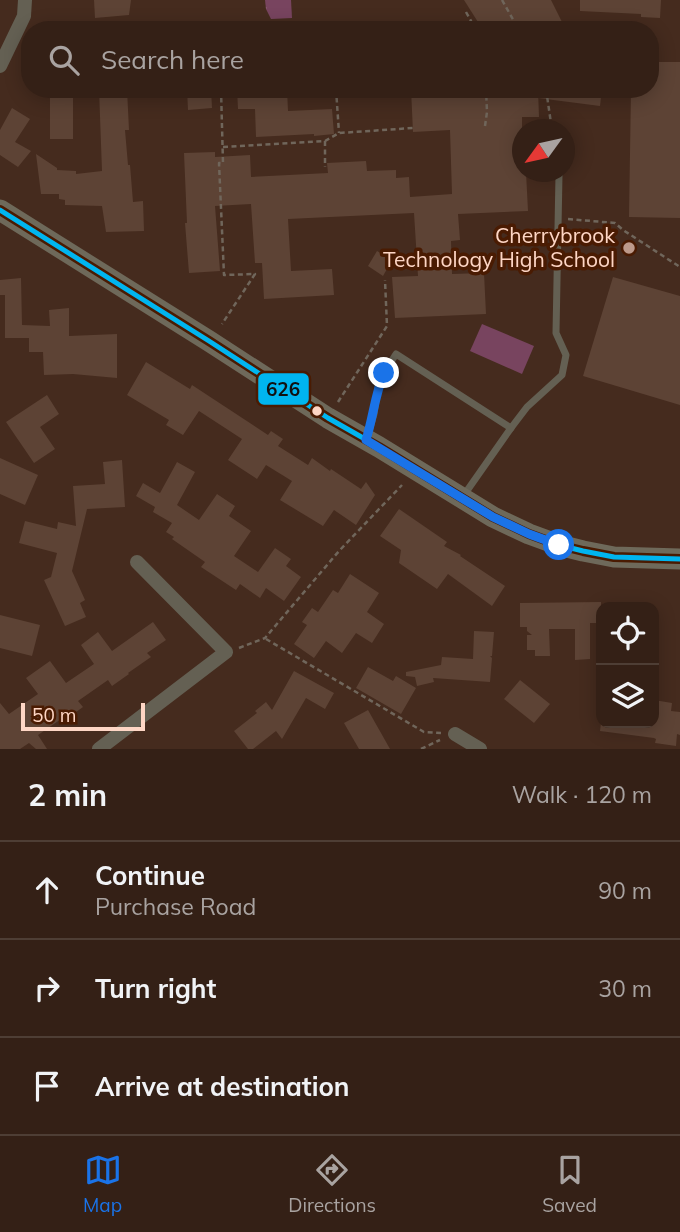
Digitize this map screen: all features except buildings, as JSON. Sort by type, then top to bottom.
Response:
[{"type":"main road","points":[[0,210],[328,418],[493,517],[559,545],[614,556],[680,559]]},
{"type":"street","points":[[22,21],[25,0]]},
{"type":"street","points":[[0,66],[21,22]]},
{"type":"street","points":[[99,749],[226,652],[137,562]]},
{"type":"street","points":[[455,734],[480,749]]},
{"type":"lane","points":[[462,498],[527,407],[562,374],[566,355],[556,333],[559,182]]},
{"type":"lane","points":[[366,440],[378,387],[396,354],[511,428]]},
{"type":"path","points":[[502,0],[514,21]]},
{"type":"path","points":[[466,12],[471,21]]},
{"type":"path","points":[[221,98],[223,163],[219,163],[224,275],[255,274],[222,324]]},
{"type":"path","points":[[337,98],[339,133]]},
{"type":"path","points":[[485,126],[486,98]]},
{"type":"path","points":[[547,98],[550,119]]},
{"type":"path","points":[[222,147],[325,141],[339,133],[413,128]]},
{"type":"path","points":[[325,141],[325,166]]},
{"type":"path","points":[[558,218],[615,223],[680,267]]},
{"type":"path","points":[[337,405],[387,326],[385,281]]},
{"type":"path","points":[[226,652],[265,638],[339,551],[402,485]]},
{"type":"path","points":[[265,638],[424,732],[455,734]]},
{"type":"path","points":[[421,749],[455,734]]},
{"type":"green space","points":[[265,0],[291,0],[292,18],[271,19]]},
{"type":"green space","points":[[482,324],[534,346],[522,374],[470,351]]},
{"type":"transit line","name":"626","points":[[0,210],[328,418],[493,517],[529,534],[583,551],[614,557],[680,559]]},
{"type":"place","name":"Cherrybrook Technology High School","points":[[629,248]]},
{"type":"route","points":[[384,373],[378,387],[366,440],[493,517],[559,545]]}]
